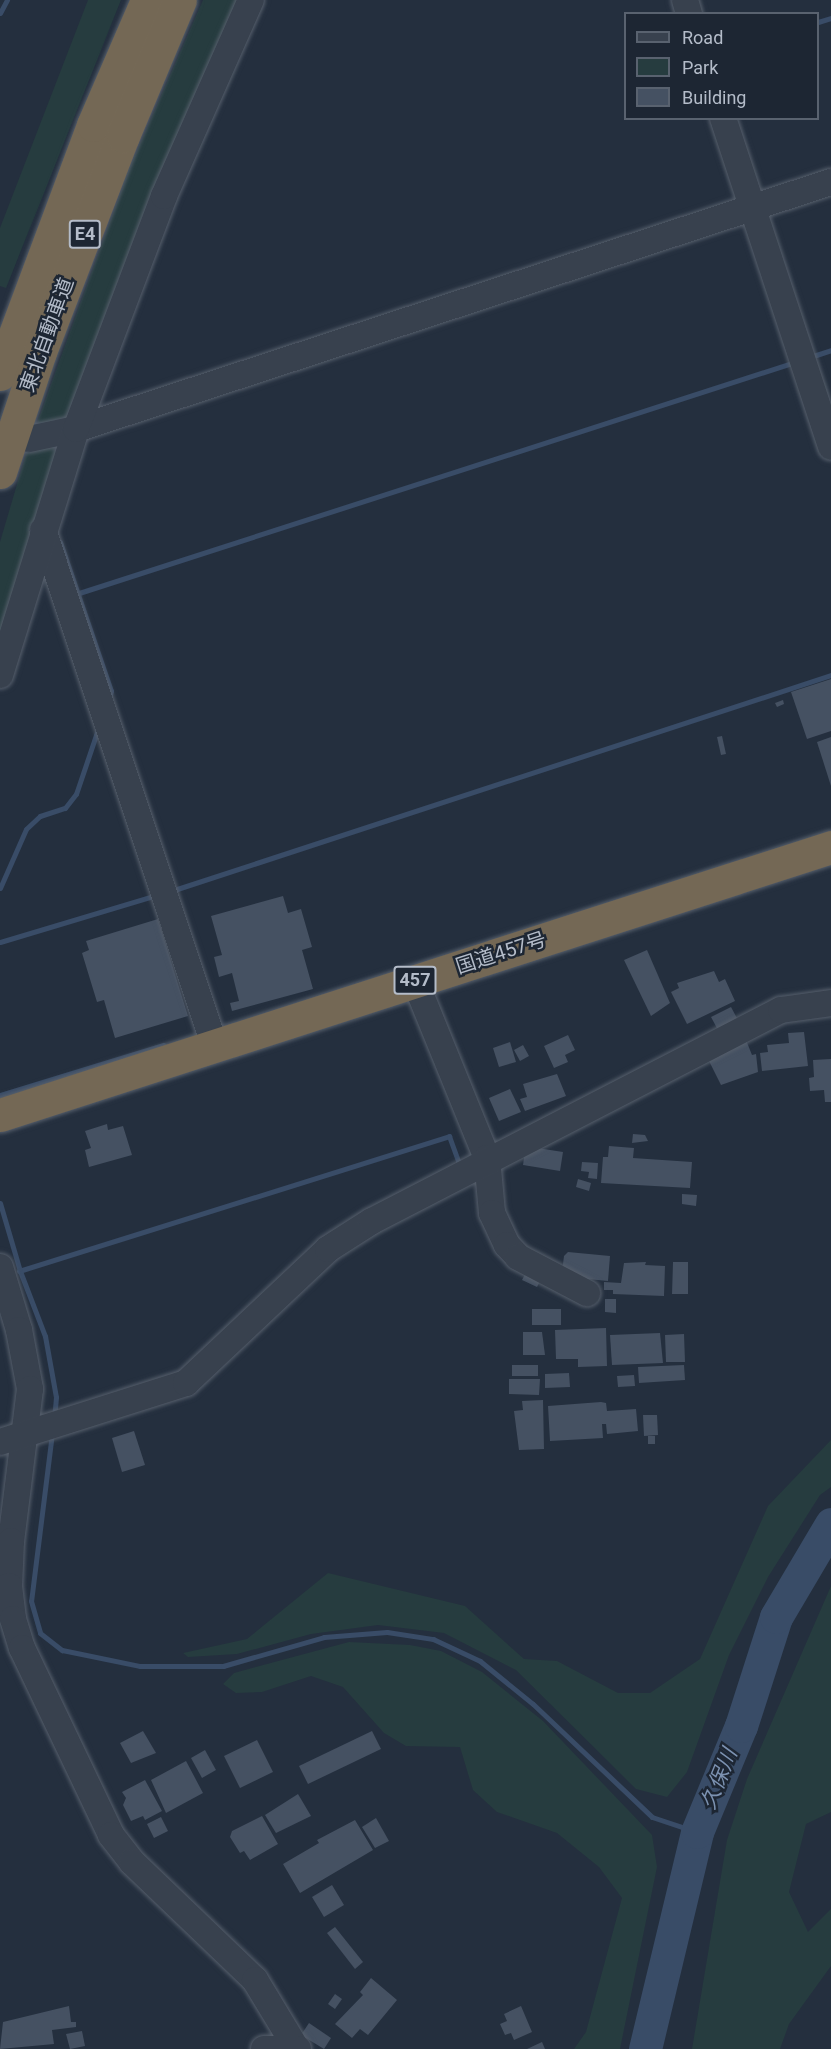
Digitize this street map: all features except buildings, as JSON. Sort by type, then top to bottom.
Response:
[{"type":"highway","name":"東北自動車道","points":[[0,374],[93,125],[147,0]]},
{"type":"highway","name":"東北自動車道","points":[[0,472],[44,341],[123,136],[180,0]]},
{"type":"highway","name":"国道457号","points":[[0,1115],[214,1044],[831,847]]},
{"type":"street","points":[[0,675],[76,429],[164,196],[251,0]]},
{"type":"street","points":[[724,120],[831,447]]},
{"type":"street","points":[[29,439],[76,429],[831,183]]},
{"type":"street","points":[[43,530],[214,1044]]},
{"type":"street","points":[[415,981],[487,1158],[492,1213],[507,1245],[518,1257],[587,1293]]},
{"type":"street","points":[[0,1442],[186,1383],[327,1250],[372,1221],[487,1158],[781,1010],[831,1003]]},
{"type":"street","points":[[0,1268],[19,1330],[30,1389],[10,1541],[9,1586],[13,1619],[22,1648],[111,1835],[132,1862],[255,1980],[297,2048],[264,2049]]},
{"type":"green space","points":[[88,0],[121,0],[6,288],[0,286],[0,228]]},
{"type":"green space","points":[[203,0],[241,0],[70,424],[47,430],[37,423],[129,169]]},
{"type":"green space","points":[[53,444],[57,458],[0,641],[0,542],[28,447]]},
{"type":"green space","points":[[831,1440],[831,1487],[820,1495],[768,1577],[729,1655],[687,1772],[667,1797],[636,1789],[516,1670],[444,1633],[378,1625],[311,1634],[237,1654],[188,1657],[183,1653],[247,1639],[328,1573],[465,1606],[524,1659],[557,1661],[618,1693],[650,1693],[700,1659],[768,1506]]},
{"type":"green space","points":[[831,1586],[831,1812],[806,1824],[789,1892],[808,1932],[831,1909],[831,1966],[789,2024],[780,2049],[692,2049],[727,1840],[747,1779]]},
{"type":"green space","points":[[349,1642],[410,1645],[441,1651],[482,1672],[543,1721],[652,1835],[657,1867],[620,2049],[574,2049],[586,2032],[622,1898],[599,1867],[557,1833],[497,1812],[473,1790],[460,1747],[406,1746],[384,1733],[343,1687],[311,1676],[262,1692],[236,1693],[223,1684],[234,1673]]},
{"type":"waterway","points":[[0,13],[7,0]]},
{"type":"waterway","points":[[819,22],[831,18]]},
{"type":"waterway","points":[[810,357],[831,350]]},
{"type":"waterway","points":[[79,593],[795,362]]},
{"type":"waterway","points":[[60,542],[111,691],[109,698]]},
{"type":"waterway","points":[[171,891],[831,675]]},
{"type":"waterway","points":[[0,888],[26,829],[40,816],[65,808],[76,794],[99,726]]},
{"type":"waterway","points":[[0,942],[157,895]]},
{"type":"waterway","points":[[0,1095],[164,1045]]},
{"type":"waterway","points":[[19,1271],[449,1136],[460,1167]]},
{"type":"waterway","points":[[0,1203],[20,1271],[45,1336],[56,1397],[54,1418]]},
{"type":"waterway","points":[[52,1433],[31,1601],[40,1633],[62,1650],[140,1666],[223,1666],[324,1637],[387,1632],[433,1639],[480,1661],[533,1704],[652,1817],[697,1832]]},
{"type":"waterway","name":"久保川","points":[[645,2049],[697,1832],[741,1726],[776,1617],[831,1524]]}]
